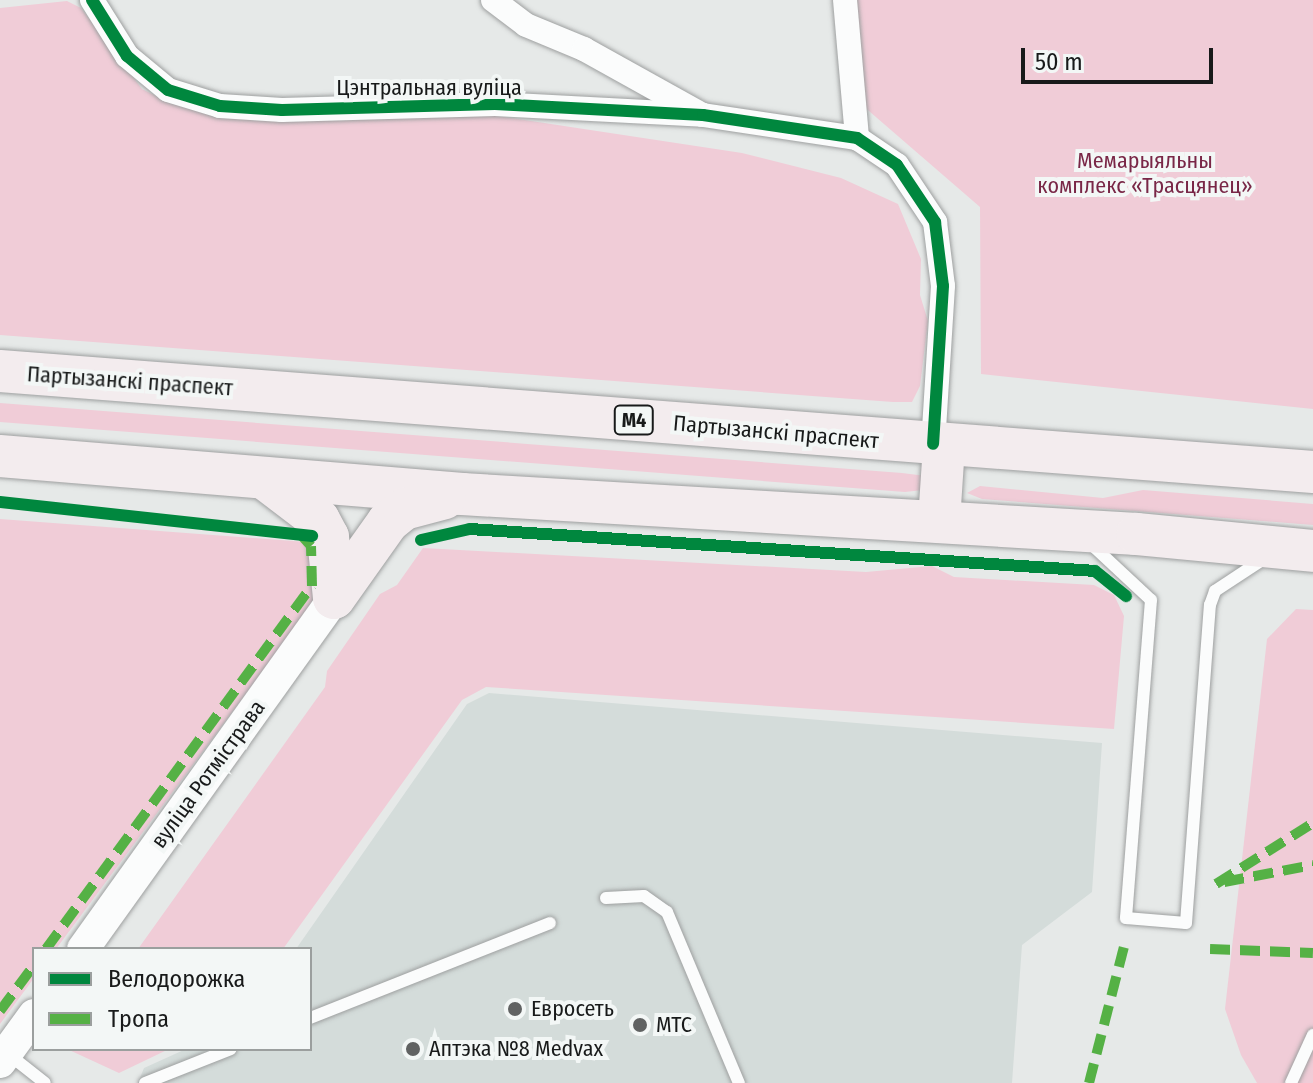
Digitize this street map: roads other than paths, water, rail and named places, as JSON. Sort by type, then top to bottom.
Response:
[{"type":"highway","name":"Партызанскі праспект","points":[[0,371],[1313,472]]},
{"type":"highway","points":[[939,445],[939,521]]},
{"type":"highway","points":[[0,456],[462,494],[939,521],[1313,551]]},
{"type":"highway","points":[[263,477],[319,520],[328,537],[334,598]]},
{"type":"highway","points":[[334,598],[388,522],[404,509],[462,494]]},
{"type":"street","name":"Цэнтральная вуліца","points":[[92,0],[127,56],[168,90],[220,106],[282,110],[495,104],[703,115],[857,138]]},
{"type":"street","name":"Цэнтральная вуліца","points":[[493,0],[526,25],[584,49],[703,115]]},
{"type":"street","points":[[845,0],[857,138],[897,165],[935,222],[943,286],[939,445]]},
{"type":"street","name":"вуліца Ротмістрава","points":[[84,947],[334,598]]},
{"type":"street","points":[[3,1057],[32,1018]]},
{"type":"lane","points":[[1043,528],[1107,555],[1151,600],[1126,918],[1186,923],[1210,605],[1215,591],[1239,571],[1265,559],[1313,551]]},
{"type":"lane","points":[[606,898],[644,896],[667,912],[739,1083]]},
{"type":"lane","points":[[312,1017],[550,923]]},
{"type":"lane","points":[[1291,1083],[1313,1035]]},
{"type":"lane","points":[[145,1083],[226,1051]]},
{"type":"lane","points":[[3,1057],[45,1083]]},
{"type":"place","name":"Евросеть","points":[[515,1009]]},
{"type":"place","name":"МТС","points":[[640,1025]]},
{"type":"place","name":"Аптэка №8 Medvax","points":[[413,1049]]},
{"type":"park label","name":"Мемарыяльны комплекс «Трасцянец»","points":[[1145,172]]}]
